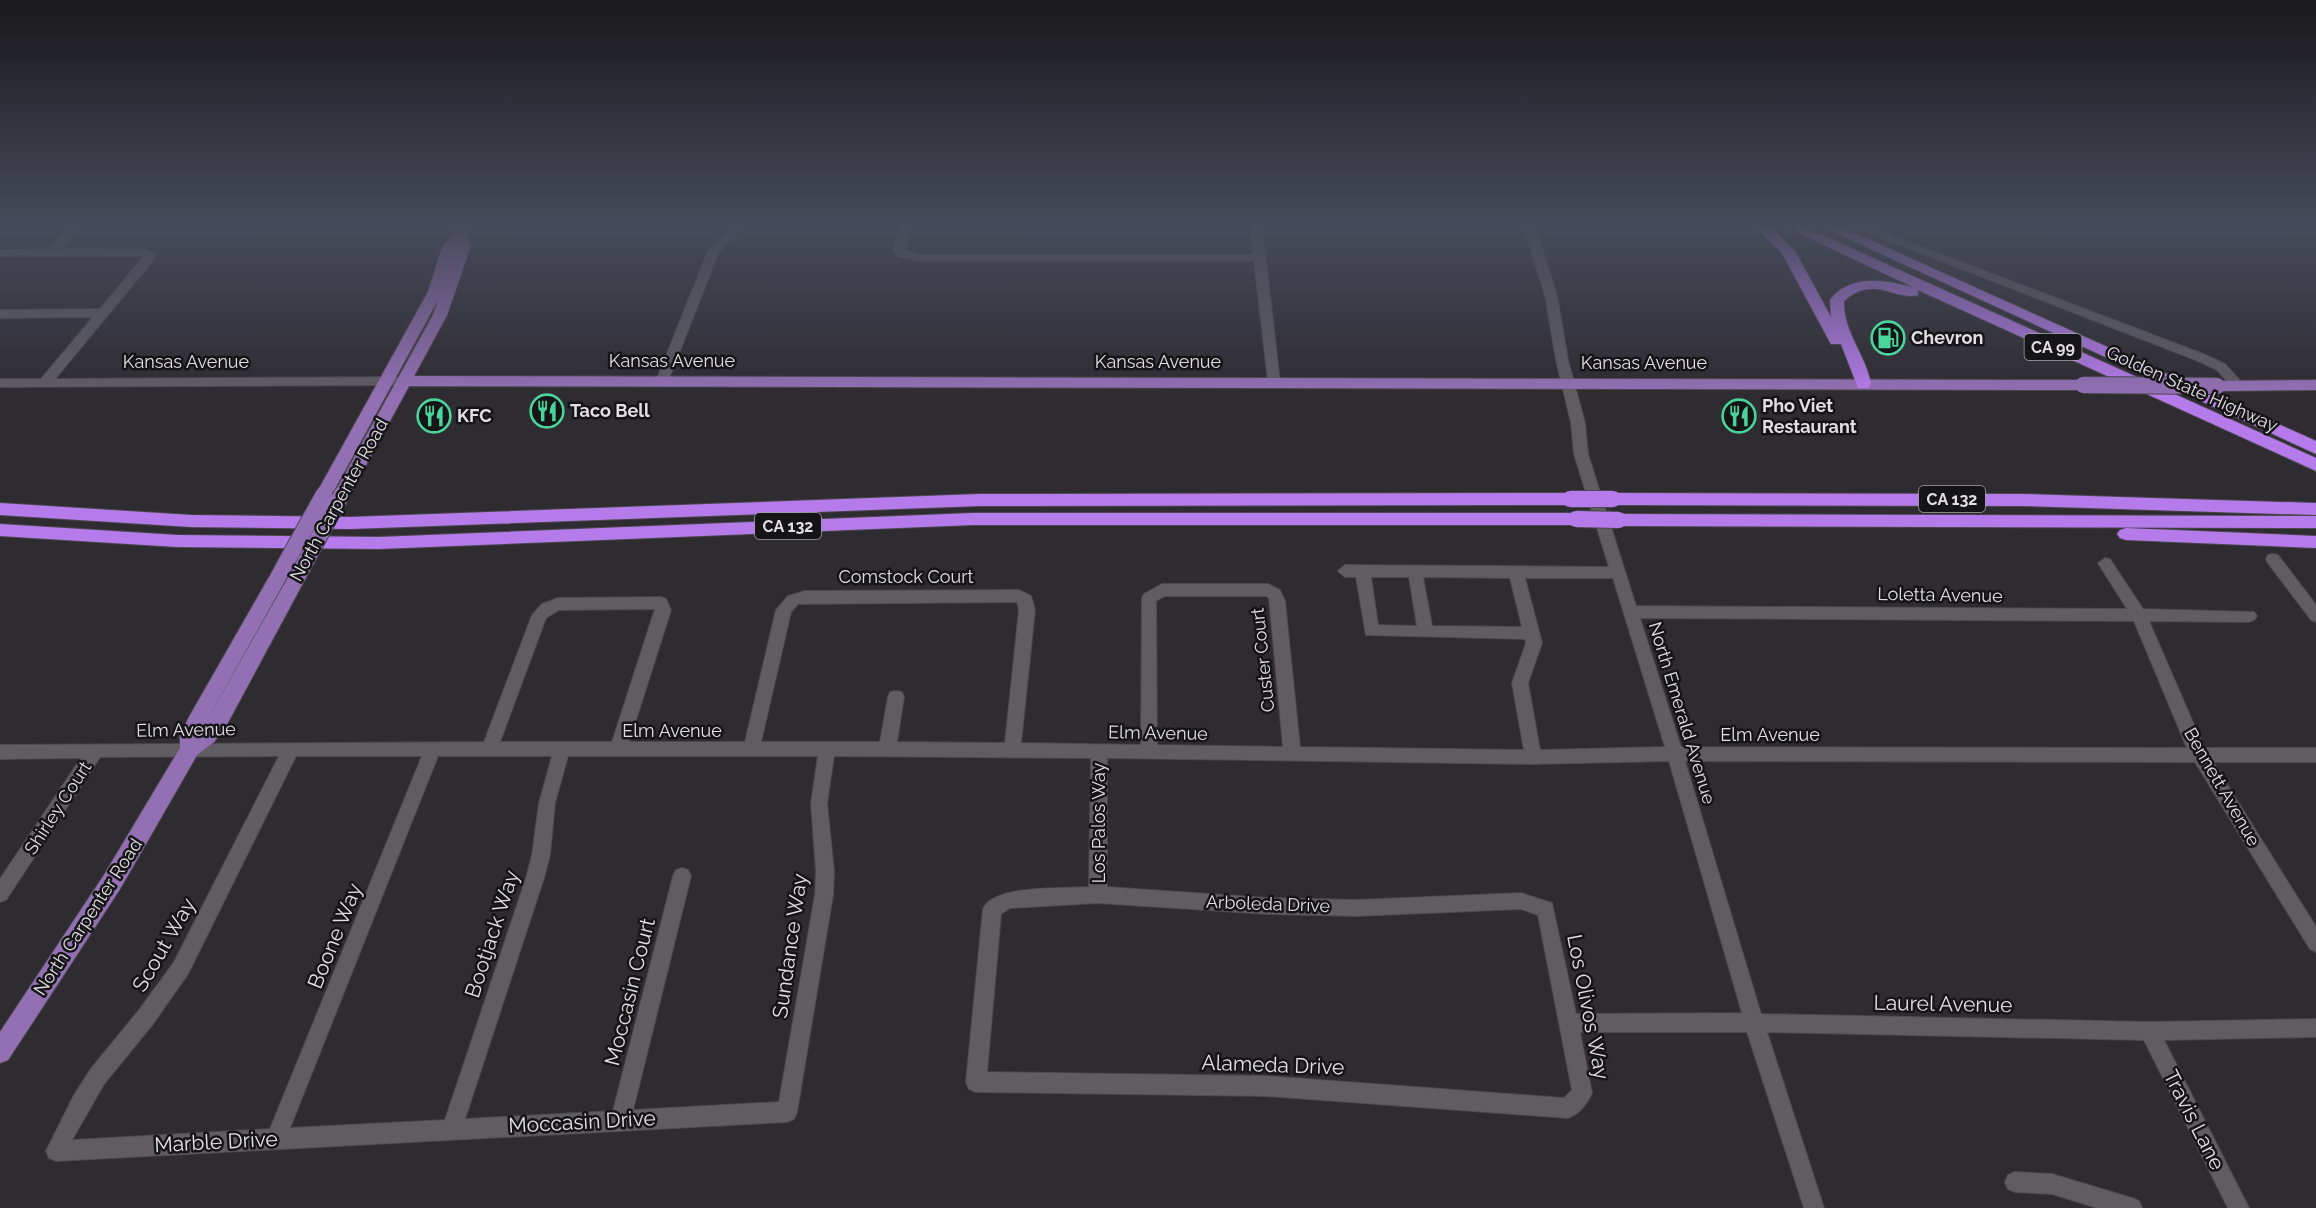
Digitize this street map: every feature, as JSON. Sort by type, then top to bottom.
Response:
[{"type":"highway","points":[[1805,282],[1853,372],[1863,384]]},
{"type":"highway","name":"Golden State Highway","points":[[1913,282],[2316,465]]},
{"type":"highway","name":"Golden State Highway","points":[[1951,282],[2316,448]]},
{"type":"highway","points":[[1863,384],[1863,373],[1838,320],[1835,308],[1836,300],[1844,292],[1861,286],[1888,285],[1914,292],[2035,339]]},
{"type":"highway","points":[[2193,393],[2316,441]]},
{"type":"highway","name":"CA 132","points":[[0,509],[191,521],[350,523],[980,500],[1987,500],[2292,508],[2313,518]]},
{"type":"highway","points":[[1767,521],[2313,518]]},
{"type":"highway","name":"CA 132","points":[[0,530],[167,541],[349,543],[460,541],[973,519],[1576,519],[1767,521],[2316,542]]},
{"type":"main road","name":"North Carpenter Road","points":[[0,1052],[118,873],[190,749],[193,729],[387,381],[438,282]]},
{"type":"main road","name":"North Carpenter Road","points":[[190,749],[207,736],[218,722],[404,381],[453,282]]},
{"type":"main road","name":"Kansas Avenue","points":[[404,381],[1275,381],[2316,385]]},
{"type":"street","points":[[45,382],[129,282]]},
{"type":"street","points":[[662,381],[701,282]]},
{"type":"street","points":[[1262,282],[1275,381]]},
{"type":"street","name":"North Emerald Avenue","points":[[1547,282],[1562,360],[1569,382],[1581,454],[1675,754],[1754,1023],[1814,1208]]},
{"type":"street","points":[[2004,282],[2202,358],[2221,367],[2239,386]]},
{"type":"street","points":[[0,314],[103,313]]},
{"type":"street","name":"Kansas Avenue","points":[[0,382],[404,381]]},
{"type":"street","points":[[2273,559],[2316,615]]},
{"type":"street","name":"Bennett Avenue","points":[[2105,563],[2139,616],[2199,755],[2316,943]]},
{"type":"street","points":[[1345,571],[1617,573]]},
{"type":"street","points":[[1363,571],[1371,631],[1531,633]]},
{"type":"street","points":[[1415,572],[1426,632]]},
{"type":"street","points":[[1516,572],[1531,633],[1533,651],[1520,683],[1533,756]]},
{"type":"street","name":"Custer Court","points":[[1149,752],[1149,598],[1162,590],[1268,590],[1275,594],[1278,601],[1292,754]]},
{"type":"street","name":"Comstock Court","points":[[751,750],[784,610],[793,600],[805,597],[1018,596],[1026,600],[1027,610],[1012,750]]},
{"type":"street","points":[[489,750],[540,615],[546,608],[558,604],[661,603],[663,610],[618,750]]},
{"type":"street","name":"Loletta Avenue","points":[[1630,612],[2249,616]]},
{"type":"street","points":[[888,750],[896,697]]},
{"type":"street","name":"Elm Avenue","points":[[0,752],[190,749],[562,749],[1012,750],[1533,756],[1675,754],[2316,755]]},
{"type":"street","name":"Scout Way","points":[[56,1151],[71,1120],[97,1077],[146,1017],[181,968],[291,749]]},
{"type":"street","name":"Boone Way","points":[[276,1139],[433,749]]},
{"type":"street","name":"Bootjack Way","points":[[453,1129],[535,878],[541,855],[547,802],[562,749]]},
{"type":"street","name":"Sundance Way","points":[[787,1112],[824,895],[825,871],[819,803],[827,750]]},
{"type":"street","name":"Shirley Court","points":[[0,894],[95,751]]},
{"type":"street","name":"Los Palos Way","points":[[1098,895],[1099,751]]},
{"type":"street","name":"Moccasin Court","points":[[621,1120],[682,876]]},
{"type":"street","name":"Arboleda Drive","points":[[976,1082],[992,909],[1008,900],[1098,895],[1268,906],[1345,908],[1521,901],[1546,909]]},
{"type":"street","name":"Los Olivos Way","points":[[1546,909],[1582,1094],[1568,1108]]},
{"type":"street","name":"Laurel Avenue","points":[[1568,1023],[1754,1023],[2149,1031],[2316,1028]]},
{"type":"street","name":"Travis Lane","points":[[2149,1031],[2239,1208]]},
{"type":"street","name":"Alameda Drive","points":[[976,1082],[1266,1086],[1568,1108]]},
{"type":"street","name":"Moccasin Drive","points":[[376,1133],[787,1112]]},
{"type":"street","name":"Marble Drive","points":[[56,1151],[376,1133]]},
{"type":"street","points":[[2015,1182],[2052,1184],[2132,1208]]},
{"type":"place","name":"Chevron","points":[[1888,338]]},
{"type":"place","name":"Taco Bell","points":[[547,411]]},
{"type":"place","name":"KFC","points":[[434,416]]},
{"type":"place","name":"Pho Viet Restaurant","points":[[1739,416]]}]
